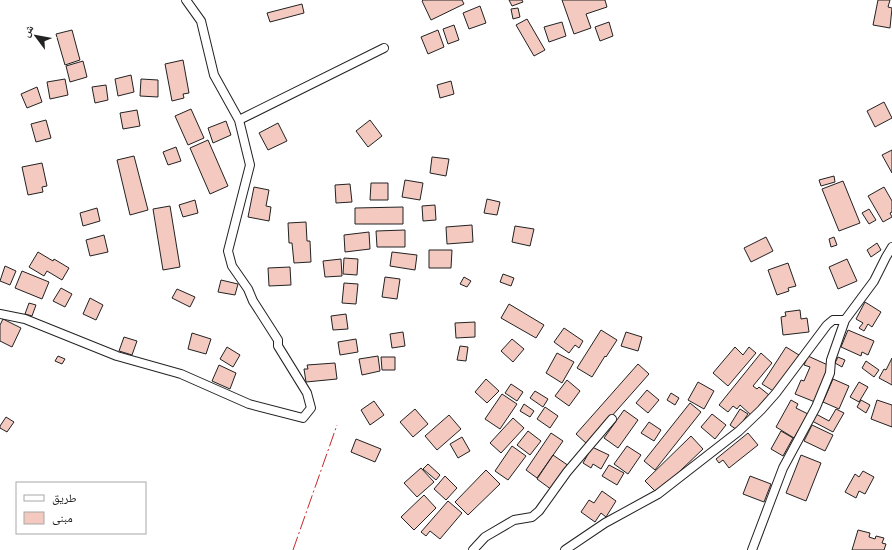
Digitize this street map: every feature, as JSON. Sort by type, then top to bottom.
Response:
[{"type":"street","points":[[0,314],[25,319],[116,356],[181,374],[249,404],[303,418],[311,408],[307,393],[278,346],[278,340],[253,301],[248,289],[232,266],[228,251],[250,165],[239,120],[214,75],[201,21],[186,0]]},
{"type":"street","points":[[239,120],[384,48]]},
{"type":"street","points":[[752,550],[783,468],[816,407],[830,373],[831,360],[845,320],[874,281],[892,247]]},
{"type":"street","points":[[565,550],[605,523],[658,494],[738,431],[761,410],[776,393],[827,325],[832,320],[845,320]]},
{"type":"street","points":[[473,550],[485,537],[514,520],[532,516],[539,511],[567,472],[612,419]]},
{"type":"building","points":[[462,0],[464,4],[431,20],[422,1]]},
{"type":"building","points":[[509,0],[522,0],[523,2],[512,6]]},
{"type":"building","points":[[562,0],[605,0],[607,7],[586,14],[591,28],[574,34]]},
{"type":"building","points":[[878,0],[890,0],[888,7],[892,8],[890,28],[873,25]]},
{"type":"building","points":[[302,4],[304,13],[270,22],[267,13]]},
{"type":"building","points":[[480,6],[486,23],[469,29],[463,13]]},
{"type":"building","points":[[518,8],[520,17],[513,19],[511,9]]},
{"type":"building","points":[[527,19],[545,50],[534,56],[516,25]]},
{"type":"building","points":[[562,22],[566,36],[549,42],[544,27]]},
{"type":"building","points":[[609,22],[613,36],[600,41],[595,27]]},
{"type":"building","points":[[454,25],[459,40],[448,44],[443,29]]},
{"type":"building","points":[[72,30],[80,60],[65,65],[56,34]]},
{"type":"building","points":[[438,30],[444,47],[428,54],[421,37]]},
{"type":"building","points":[[183,60],[189,93],[183,94],[184,98],[172,101],[165,64]]},
{"type":"building","points":[[83,61],[87,77],[70,82],[66,66]]},
{"type":"building","points":[[131,75],[134,92],[118,96],[115,79]]},
{"type":"building","points":[[65,79],[68,95],[50,99],[47,82]]},
{"type":"building","points":[[141,79],[158,80],[158,97],[140,96]]},
{"type":"building","points":[[451,81],[454,94],[440,98],[437,85]]},
{"type":"building","points":[[106,85],[108,100],[95,103],[92,87]]},
{"type":"building","points":[[37,87],[42,102],[27,108],[21,94]]},
{"type":"building","points":[[884,102],[892,118],[875,127],[867,111]]},
{"type":"building","points":[[191,109],[204,138],[188,145],[175,116]]},
{"type":"building","points":[[137,110],[140,126],[123,129],[120,113]]},
{"type":"building","points":[[46,120],[51,138],[36,142],[31,124]]},
{"type":"building","points":[[370,120],[382,136],[368,147],[356,131]]},
{"type":"building","points":[[226,121],[231,135],[213,143],[208,128]]},
{"type":"building","points":[[278,123],[287,141],[268,150],[259,133]]},
{"type":"building","points":[[208,140],[228,186],[210,194],[190,148]]},
{"type":"building","points":[[176,147],[181,161],[168,165],[163,152]]},
{"type":"building","points":[[892,150],[892,173],[882,155]]},
{"type":"building","points":[[134,156],[148,210],[130,215],[117,160]]},
{"type":"building","points":[[432,157],[449,159],[446,176],[430,173]]},
{"type":"building","points":[[42,163],[47,186],[42,187],[43,192],[28,195],[22,167]]},
{"type":"building","points":[[834,176],[835,182],[821,186],[819,180]]},
{"type":"building","points":[[405,180],[423,183],[420,200],[402,197]]},
{"type":"building","points":[[843,181],[860,223],[839,231],[822,189]]},
{"type":"building","points":[[371,183],[388,183],[388,200],[370,200]]},
{"type":"building","points":[[350,184],[352,202],[336,203],[335,185]]},
{"type":"building","points":[[254,187],[269,190],[266,206],[271,207],[269,221],[248,217]]},
{"type":"building","points":[[884,187],[892,201],[892,212],[890,213],[892,217],[883,222],[868,196]]},
{"type":"building","points":[[487,199],[500,202],[497,215],[484,213]]},
{"type":"building","points":[[195,200],[198,213],[183,217],[179,205]]},
{"type":"building","points":[[435,205],[436,220],[423,221],[422,206]]},
{"type":"building","points":[[170,206],[180,267],[163,270],[153,209]]},
{"type":"building","points":[[403,207],[403,224],[355,224],[355,208]]},
{"type":"building","points":[[97,208],[100,221],[83,226],[80,213]]},
{"type":"building","points":[[869,209],[876,220],[869,224],[862,213]]},
{"type":"building","points":[[306,222],[307,241],[310,241],[311,262],[294,263],[292,243],[289,243],[288,223]]},
{"type":"building","points":[[472,225],[473,242],[447,244],[446,227]]},
{"type":"building","points":[[515,226],[534,229],[530,246],[512,242]]},
{"type":"building","points":[[405,230],[405,247],[377,247],[376,231]]},
{"type":"building","points":[[369,232],[370,249],[345,252],[344,235]]},
{"type":"building","points":[[104,235],[108,252],[90,256],[86,240]]},
{"type":"building","points":[[766,237],[773,251],[751,262],[744,248]]},
{"type":"building","points":[[834,237],[837,245],[831,247],[829,239]]},
{"type":"building","points":[[877,243],[881,250],[871,257],[867,250]]},
{"type":"building","points":[[429,250],[452,250],[451,268],[429,268]]},
{"type":"building","points":[[38,252],[69,268],[62,280],[47,271],[44,276],[29,267]]},
{"type":"building","points":[[392,252],[417,255],[415,270],[390,266]]},
{"type":"building","points":[[344,258],[358,259],[357,275],[343,274]]},
{"type":"building","points":[[341,259],[342,276],[325,277],[323,261]]},
{"type":"building","points":[[847,259],[857,281],[838,289],[829,267]]},
{"type":"building","points":[[788,263],[796,286],[788,288],[789,291],[777,295],[768,270]]},
{"type":"building","points":[[5,266],[16,271],[10,285],[0,281]]},
{"type":"building","points":[[290,267],[291,285],[269,286],[268,268]]},
{"type":"building","points":[[22,271],[49,282],[42,299],[15,288]]},
{"type":"building","points":[[503,274],[514,278],[511,286],[500,282]]},
{"type":"building","points":[[385,277],[400,279],[397,299],[382,297]]},
{"type":"building","points":[[464,277],[471,281],[467,287],[460,284]]},
{"type":"building","points":[[221,280],[238,284],[235,295],[218,292]]},
{"type":"building","points":[[344,283],[358,284],[356,304],[342,303]]},
{"type":"building","points":[[61,288],[72,294],[65,307],[53,301]]},
{"type":"building","points":[[177,289],[195,297],[190,307],[172,298]]},
{"type":"building","points":[[90,298],[103,305],[96,320],[83,314]]},
{"type":"building","points":[[865,302],[881,312],[872,327],[868,324],[864,331],[859,328],[863,323],[856,319]]},
{"type":"building","points":[[29,303],[36,305],[32,316],[25,314]]},
{"type":"building","points":[[509,304],[544,325],[536,338],[501,318]]},
{"type":"building","points":[[800,310],[801,319],[807,318],[809,332],[783,335],[781,317],[786,316],[785,312]]},
{"type":"building","points":[[346,314],[348,329],[333,330],[331,316]]},
{"type":"building","points":[[3,319],[21,328],[12,347],[0,341],[0,325]]},
{"type":"building","points":[[475,322],[475,337],[456,338],[455,323]]},
{"type":"building","points":[[564,328],[583,341],[579,348],[575,345],[569,353],[554,342]]},
{"type":"building","points":[[601,330],[617,340],[592,377],[577,368]]},
{"type":"building","points":[[848,330],[874,341],[868,355],[862,352],[861,356],[841,347]]},
{"type":"building","points":[[403,332],[405,346],[392,348],[390,334]]},
{"type":"building","points":[[626,332],[642,337],[638,351],[621,346]]},
{"type":"building","points":[[192,333],[211,339],[206,354],[188,349]]},
{"type":"building","points":[[124,337],[137,341],[132,355],[119,351]]},
{"type":"building","points":[[356,339],[358,352],[340,355],[338,342]]},
{"type":"building","points":[[512,339],[524,349],[513,362],[501,351]]},
{"type":"building","points":[[460,346],[468,347],[466,361],[457,360]]},
{"type":"building","points":[[227,347],[240,355],[233,367],[220,359]]},
{"type":"building","points":[[735,347],[743,355],[749,347],[756,353],[728,386],[713,373]]},
{"type":"building","points":[[786,347],[799,355],[775,392],[762,384]]},
{"type":"building","points":[[557,353],[574,362],[562,383],[546,373]]},
{"type":"building","points":[[761,353],[772,363],[753,386],[757,389],[759,387],[769,395],[752,416],[740,405],[737,409],[733,406],[728,412],[719,405]]},
{"type":"building","points":[[58,356],[65,359],[62,364],[55,361]]},
{"type":"building","points":[[378,356],[380,371],[362,375],[359,359]]},
{"type":"building","points":[[808,356],[830,366],[815,402],[795,394],[801,380],[804,381],[810,367],[804,365]]},
{"type":"building","points":[[381,357],[395,357],[395,370],[382,370]]},
{"type":"building","points":[[838,357],[845,360],[842,367],[835,363]]},
{"type":"building","points":[[892,358],[892,385],[879,378],[884,369],[886,370]]},
{"type":"building","points":[[866,361],[879,370],[874,377],[862,368]]},
{"type":"building","points":[[335,363],[337,379],[306,382],[304,369],[308,369],[307,365]]},
{"type":"building","points":[[638,364],[649,374],[587,444],[576,434]]},
{"type":"building","points":[[219,365],[236,373],[230,389],[212,381]]},
{"type":"building","points":[[486,379],[499,391],[487,403],[475,392]]},
{"type":"building","points":[[833,379],[849,386],[839,409],[823,402]]},
{"type":"building","points":[[567,380],[580,391],[569,406],[555,396]]},
{"type":"building","points":[[698,382],[714,391],[704,409],[688,400]]},
{"type":"building","points":[[859,382],[868,387],[859,402],[850,397]]},
{"type":"building","points":[[511,384],[523,392],[517,401],[505,393]]},
{"type":"building","points":[[647,390],[659,400],[648,413],[636,403]]},
{"type":"building","points":[[535,391],[548,399],[543,407],[530,398]]},
{"type":"building","points":[[671,393],[679,398],[675,405],[667,400]]},
{"type":"building","points":[[502,394],[517,404],[500,429],[485,419]]},
{"type":"building","points":[[791,400],[798,404],[796,408],[808,414],[794,438],[776,427]]},
{"type":"building","points":[[861,400],[870,405],[866,413],[857,407]]},
{"type":"building","points":[[877,400],[892,405],[892,427],[871,419]]},
{"type":"building","points":[[374,401],[384,415],[370,425],[361,410]]},
{"type":"building","points":[[690,403],[701,412],[655,470],[644,461]]},
{"type":"building","points":[[524,404],[534,411],[530,417],[520,411]]},
{"type":"building","points":[[545,407],[558,416],[550,428],[537,419]]},
{"type":"building","points":[[415,409],[428,424],[413,437],[400,422]]},
{"type":"building","points":[[740,409],[748,414],[737,430],[730,425]]},
{"type":"building","points":[[836,409],[844,413],[833,432],[812,421],[816,414],[829,421]]},
{"type":"building","points":[[624,410],[638,420],[618,448],[604,438]]},
{"type":"building","points":[[712,414],[726,425],[715,439],[701,427]]},
{"type":"building","points":[[449,415],[461,429],[437,450],[425,436]]},
{"type":"building","points":[[6,417],[14,422],[7,432],[0,428]]},
{"type":"building","points":[[513,418],[524,428],[501,453],[490,443]]},
{"type":"building","points":[[649,422],[661,430],[654,441],[641,433]]},
{"type":"building","points":[[812,425],[833,435],[825,451],[804,441]]},
{"type":"building","points":[[528,431],[541,441],[530,455],[517,445]]},
{"type":"building","points":[[781,431],[793,438],[783,456],[771,449]]},
{"type":"building","points":[[551,433],[563,441],[537,478],[526,470]]},
{"type":"building","points":[[748,433],[758,445],[729,468],[723,460],[719,463],[716,459]]},
{"type":"building","points":[[691,436],[703,449],[657,493],[645,481]]},
{"type":"building","points":[[462,437],[470,451],[458,458],[450,444]]},
{"type":"building","points":[[356,439],[381,449],[375,462],[351,452]]},
{"type":"building","points":[[512,446],[526,456],[508,480],[495,471]]},
{"type":"building","points":[[627,446],[641,455],[628,474],[614,464]]},
{"type":"building","points":[[592,447],[609,455],[601,469],[593,464],[591,468],[583,463]]},
{"type":"building","points":[[553,455],[569,466],[552,490],[537,479]]},
{"type":"building","points":[[801,455],[821,463],[806,501],[786,493]]},
{"type":"building","points":[[428,464],[440,475],[436,480],[423,469]]},
{"type":"building","points":[[609,465],[624,473],[617,485],[602,476]]},
{"type":"building","points":[[421,468],[434,482],[417,497],[404,483]]},
{"type":"building","points":[[486,470],[500,484],[468,515],[455,502]]},
{"type":"building","points":[[863,471],[874,477],[865,494],[859,491],[856,498],[845,492],[855,474],[859,477]]},
{"type":"building","points":[[445,476],[457,488],[446,500],[434,489]]},
{"type":"building","points":[[750,476],[771,484],[764,502],[743,494]]},
{"type":"building","points":[[602,491],[616,501],[606,517],[601,513],[595,522],[581,512],[589,500],[594,503]]},
{"type":"building","points":[[424,495],[436,508],[414,530],[401,517]]},
{"type":"building","points":[[448,501],[462,513],[440,539],[430,531],[426,536],[421,532]]},
{"type":"building","points":[[858,530],[870,533],[869,537],[875,539],[876,536],[884,538],[882,543],[886,544],[884,550],[852,550]]},
{"type":"power","points":[[293,550],[337,425]]}]
